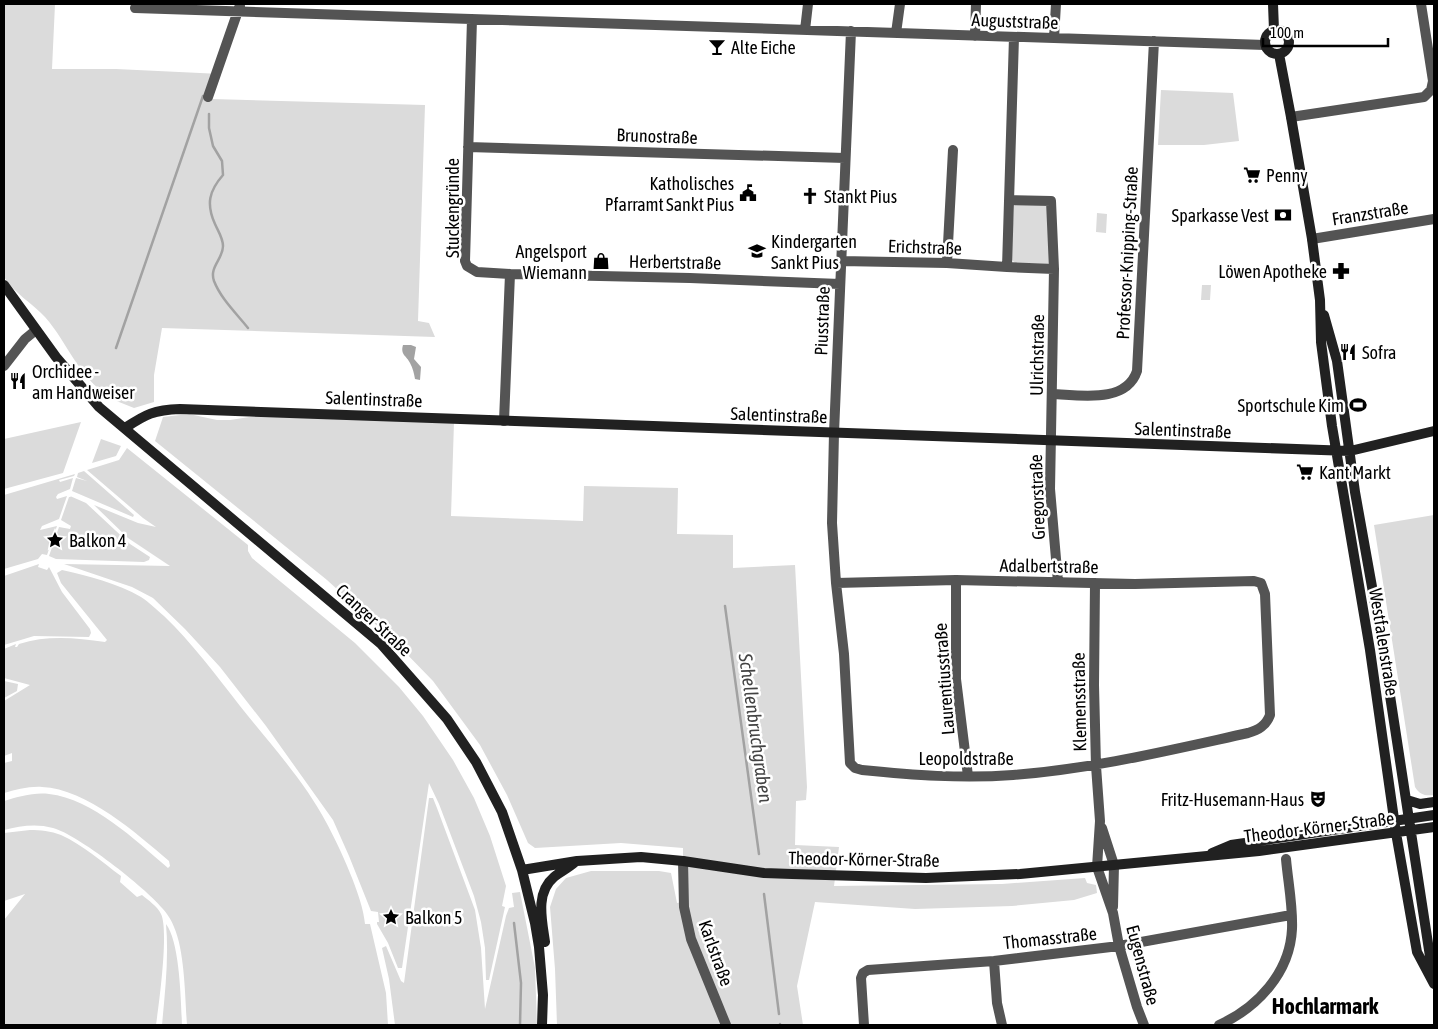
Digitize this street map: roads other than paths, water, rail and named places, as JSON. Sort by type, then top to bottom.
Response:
[{"type":"main road","points":[[1273,4],[1274,30]]},
{"type":"main road","points":[[1274,30],[1285,33],[1289,40],[1286,50],[1279,54],[1272,53],[1265,45],[1266,36],[1274,30]]},
{"type":"main road","name":"Westfalenstraße","points":[[1279,54],[1292,117],[1312,239],[1320,300],[1321,342],[1336,451],[1370,650],[1396,833],[1417,952],[1434,983]]},
{"type":"main road","name":"Cranger Straße","points":[[4,285],[36,330],[99,407],[381,644],[447,719],[476,762],[502,812],[522,870],[539,947],[544,1025]]},
{"type":"main road","name":"Westfalenstraße","points":[[1320,300],[1336,361],[1355,492],[1381,637],[1410,818],[1434,983]]},
{"type":"main road","name":"Salentinstraße","points":[[124,428],[161,409],[180,408],[1051,442],[1336,451],[1350,451],[1434,431]]},
{"type":"main road","name":"Theodor-Körner-Straße","points":[[1407,800],[1420,804],[1434,802]]},
{"type":"main road","name":"Theodor-Körner-Straße","points":[[1207,855],[1231,844],[1434,815]]},
{"type":"main road","name":"Theodor-Körner-Straße","points":[[522,870],[577,862],[641,857],[764,873],[917,878],[1020,874],[1207,855],[1226,855],[1434,827]]},
{"type":"main road","name":"Cranger Straße","points":[[544,1025],[549,1017],[548,982],[540,902],[544,890],[554,877],[577,862]]},
{"type":"street","points":[[805,30],[808,4]]},
{"type":"street","points":[[896,33],[900,4]]},
{"type":"street","points":[[975,36],[976,4]]},
{"type":"street","points":[[1054,38],[1056,4]]},
{"type":"street","points":[[1292,117],[1424,97],[1428,94],[1433,81],[1420,4]]},
{"type":"street","points":[[208,97],[239,7]]},
{"type":"street","name":"Auguststraße","points":[[135,8],[239,7],[472,19],[1265,45]]},
{"type":"street","name":"Stuckengründe","points":[[472,19],[465,261],[467,266],[477,272],[510,274]]},
{"type":"street","name":"Piusstraße","points":[[834,433],[850,31]]},
{"type":"street","points":[[1014,37],[1007,267],[1054,269]]},
{"type":"street","name":"Professor-Knipping-Straße","points":[[1052,394],[1095,395],[1120,391],[1135,378],[1137,371],[1154,40]]},
{"type":"street","name":"Brunostraße","points":[[468,147],[845,158]]},
{"type":"street","points":[[947,263],[953,150]]},
{"type":"street","name":"Ulrichstraße","points":[[1010,200],[1051,201],[1054,269],[1051,442]]},
{"type":"street","name":"Franzstraße","points":[[1312,239],[1434,219]]},
{"type":"street","name":"Erichstraße","points":[[841,261],[947,263],[1007,267]]},
{"type":"street","points":[[504,421],[510,274]]},
{"type":"street","name":"Herbertstraße","points":[[510,274],[840,284]]},
{"type":"street","points":[[4,366],[36,330]]},
{"type":"street","name":"Leopoldstraße","points":[[834,433],[832,523],[844,654],[850,763],[855,768],[937,777],[1012,775],[1096,766],[1259,729],[1268,722],[1270,715],[1265,594],[1261,583]]},
{"type":"street","name":"Gregorstraße","points":[[1051,442],[1050,489],[1058,582]]},
{"type":"street","name":"Adalbertstraße","points":[[836,583],[956,580],[1095,583],[1254,581],[1261,583]]},
{"type":"street","name":"Laurentiusstraße","points":[[956,580],[956,679],[968,776]]},
{"type":"street","name":"Klemensstraße","points":[[1095,583],[1094,685],[1096,766],[1100,821],[1097,867]]},
{"type":"street","name":"Klemensstraße","points":[[1100,821],[1114,865]]},
{"type":"street","points":[[1219,1025],[1253,1005],[1274,980],[1288,951],[1292,928],[1286,860]]},
{"type":"street","name":"Karlstraße","points":[[683,861],[684,907],[690,939],[726,1025]]},
{"type":"street","name":"Eugenstraße","points":[[1113,913],[1114,865]]},
{"type":"street","name":"Eugenstraße","points":[[1097,867],[1113,913],[1120,946],[1144,1025]]},
{"type":"street","name":"Thomasstraße","points":[[864,1025],[861,978],[863,973],[868,970],[994,960],[1120,946],[1291,915]]},
{"type":"street","points":[[994,960],[997,1003],[1002,1025]]},
{"type":"waterway","points":[[116,348],[203,96]]},
{"type":"waterway","points":[[209,114],[209,128],[213,146],[222,161],[223,175],[210,198],[210,210],[223,246],[213,271],[213,276],[221,294],[248,328]]},
{"type":"waterway","name":"Schellenbruchgraben","points":[[725,606],[759,854]]},
{"type":"waterway","name":"Schellenbruchgraben","points":[[764,894],[779,1014]]},
{"type":"waterway","points":[[514,923],[521,983],[520,1025]]},
{"type":"place","name":"Alte Eiche","points":[[717,47]]},
{"type":"place","name":"Penny","points":[[1252,175]]},
{"type":"place","name":"Katholisches Pfarramt Sankt Pius","points":[[748,193]]},
{"type":"place","name":"Stankt Pius","points":[[810,196]]},
{"type":"place","name":"Sparkasse Vest","points":[[1283,215]]},
{"type":"place","name":"Kindergarten Sankt Pius","points":[[757,251]]},
{"type":"place","name":"Angelsport Wiemann","points":[[601,261]]},
{"type":"place","name":"Löwen Apotheke","points":[[1341,271]]},
{"type":"place","name":"Sofra","points":[[1348,352]]},
{"type":"place","name":"Orchidee - am Handweiser","points":[[18,381]]},
{"type":"place","name":"Sportschule Kim","points":[[1358,405]]},
{"type":"place","name":"Kant Markt","points":[[1305,472]]},
{"type":"place","name":"Balkon 4","points":[[55,540]]},
{"type":"place","name":"Fritz-Husemann-Haus","points":[[1318,799]]},
{"type":"place","name":"Balkon 5","points":[[391,917]]},
{"type":"district","name":"Hochlarmark","points":[[1325,1006]]}]
